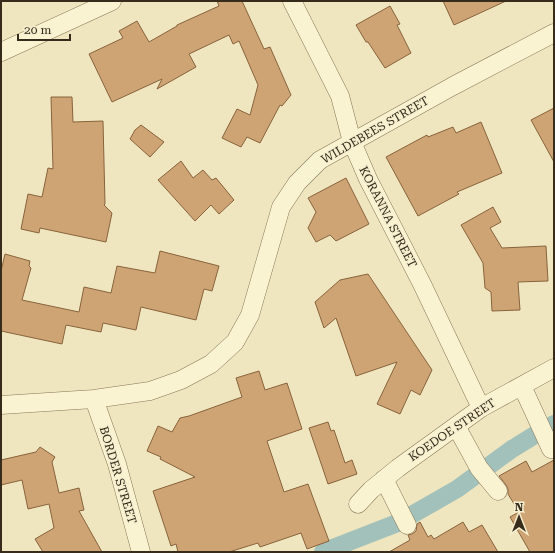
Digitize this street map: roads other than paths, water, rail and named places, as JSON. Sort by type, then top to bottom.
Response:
[{"type":"street","points":[[1,52],[112,1]]},
{"type":"street","name":"KORANNA STREET","points":[[292,1],[340,96],[352,142],[368,179],[422,284],[481,408]]},
{"type":"street","name":"WILDEBEES STREET","points":[[1,405],[94,399],[150,391],[181,380],[210,364],[234,342],[250,315],[281,207],[297,183],[320,160],[453,86],[554,33]]},
{"type":"street","name":"KOEDOE STREET","points":[[358,504],[371,490],[398,468],[481,408],[554,368]]},
{"type":"street","points":[[522,386],[551,449]]},
{"type":"street","name":"BORDER STREET","points":[[94,399],[116,464],[141,552]]},
{"type":"street","points":[[456,426],[479,468],[498,492]]},
{"type":"street","points":[[384,479],[407,525]]},
{"type":"waterway","points":[[545,429],[554,424]]},
{"type":"waterway","points":[[486,468],[512,449],[538,433]]},
{"type":"waterway","points":[[408,517],[457,489],[479,473]]},
{"type":"waterway","points":[[323,552],[400,522]]}]
